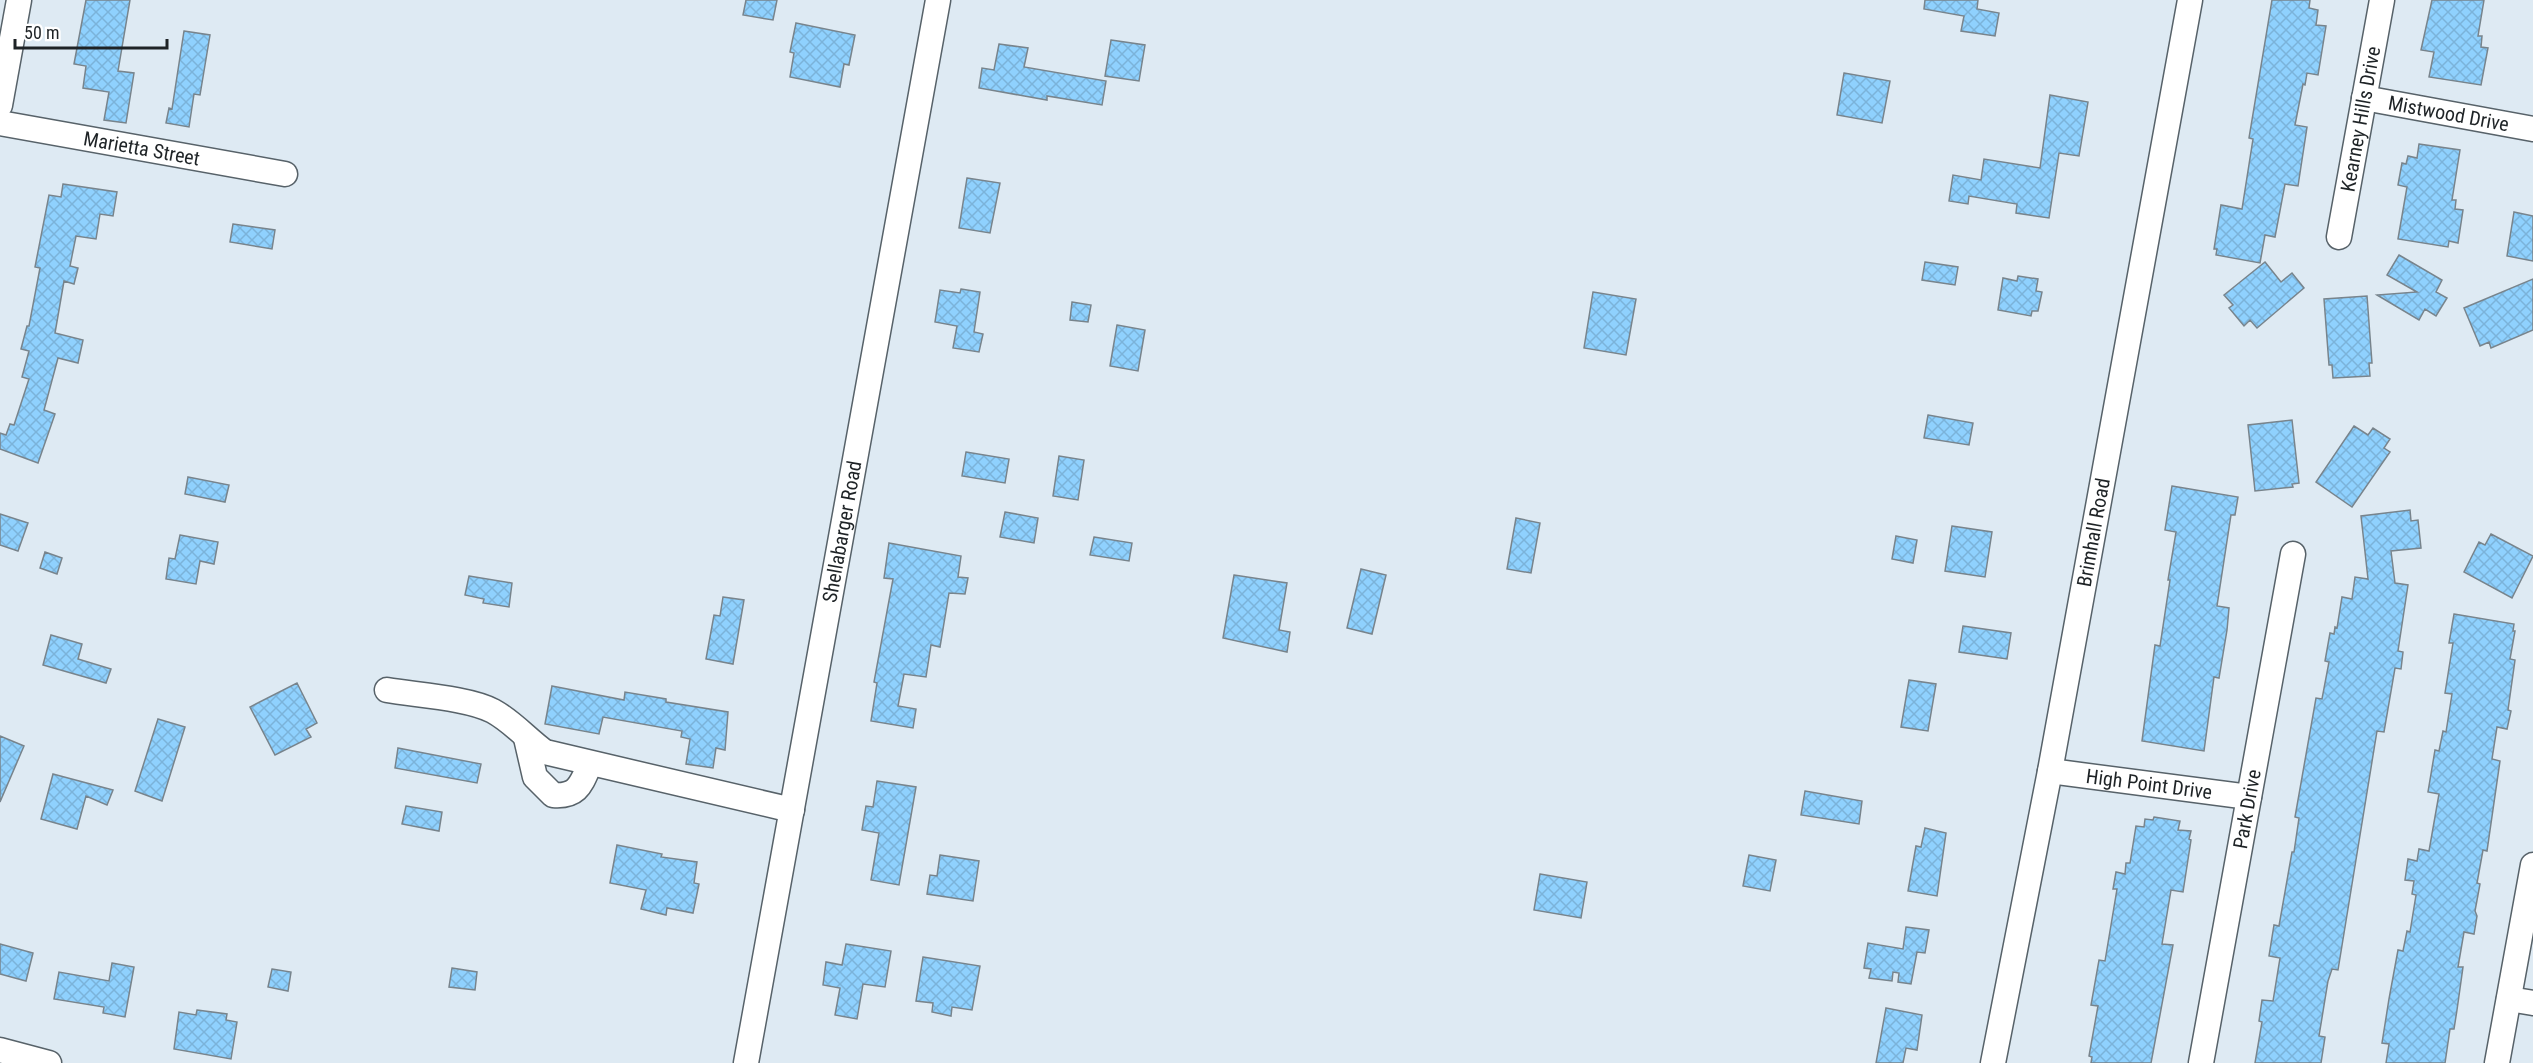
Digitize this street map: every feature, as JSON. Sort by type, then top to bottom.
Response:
[{"type":"street","points":[[0,105],[19,0]]},
{"type":"street","name":"Shellabarger Road","points":[[746,1063],[938,0]]},
{"type":"street","name":"Brimhall Road","points":[[1993,1063],[2050,771],[2190,0]]},
{"type":"street","name":"Kearney Hills Drive","points":[[2339,237],[2382,0]]},
{"type":"street","name":"Mistwood Drive","points":[[2364,98],[2533,129]]},
{"type":"street","name":"Marietta Street","points":[[0,123],[285,174]]},
{"type":"street","name":"Park Drive","points":[[2201,1063],[2293,554]]},
{"type":"street","points":[[387,690],[464,702],[491,710],[511,723],[545,752],[792,810]]},
{"type":"street","points":[[526,738],[535,777],[553,795],[567,796],[575,791],[590,764]]},
{"type":"street","name":"High Point Drive","points":[[2050,771],[2249,797]]},
{"type":"street","points":[[2497,1063],[2533,865]]},
{"type":"street","points":[[2509,999],[2533,1003]]},
{"type":"street","points":[[0,1050],[49,1063]]},
{"type":"building","points":[[86,0],[130,0],[118,71],[134,73],[126,123],[104,120],[109,92],[83,88],[86,66],[74,64]]},
{"type":"building","points":[[746,0],[777,0],[773,20],[743,15]]},
{"type":"building","points":[[1925,0],[1978,0],[1977,9],[1999,13],[1995,36],[1961,31],[1964,16],[1924,9]]},
{"type":"building","points":[[2272,0],[2310,0],[2309,8],[2318,10],[2316,25],[2326,26],[2318,75],[2307,73],[2295,125],[2307,127],[2298,186],[2285,184],[2275,237],[2265,235],[2260,263],[2216,255],[2217,249],[2214,249],[2221,205],[2242,209],[2253,139],[2249,138]]},
{"type":"building","points":[[2432,0],[2484,0],[2478,36],[2482,36],[2481,47],[2488,48],[2481,85],[2429,77],[2434,52],[2421,50]]},
{"type":"building","points":[[796,23],[855,35],[849,65],[844,64],[840,87],[790,77],[794,53],[790,52]]},
{"type":"building","points":[[184,31],[210,35],[200,95],[194,94],[189,127],[166,123],[169,108],[172,109]]},
{"type":"building","points":[[1111,40],[1145,45],[1139,81],[1105,76]]},
{"type":"building","points":[[999,44],[1028,48],[1024,67],[1106,81],[1102,105],[1047,96],[1047,100],[979,88],[982,68],[994,70]]},
{"type":"building","points":[[1844,73],[1890,81],[1882,123],[1837,115]]},
{"type":"building","points":[[2050,95],[2088,102],[2079,156],[2059,153],[2049,218],[2016,213],[2017,204],[1969,196],[1968,204],[1949,201],[1953,175],[1981,180],[1984,159],[2040,168]]},
{"type":"building","points":[[2419,144],[2460,150],[2452,200],[2456,200],[2455,209],[2463,210],[2458,243],[2449,241],[2448,247],[2398,239],[2407,187],[2398,185],[2402,163],[2406,164],[2408,156],[2417,158]]},
{"type":"building","points":[[967,178],[1000,183],[990,233],[959,228]]},
{"type":"building","points":[[63,184],[117,192],[113,216],[100,214],[96,239],[76,236],[70,266],[78,268],[74,284],[64,281],[55,333],[83,340],[78,363],[58,358],[44,410],[55,414],[38,463],[0,449],[0,433],[6,435],[10,424],[14,425],[29,379],[22,377],[29,351],[21,349],[27,326],[29,326],[40,268],[35,267],[49,195],[61,197]]},
{"type":"building","points":[[2514,212],[2533,216],[2533,261],[2507,256]]},
{"type":"building","points":[[233,224],[275,230],[272,249],[230,242]]},
{"type":"building","points":[[2399,255],[2442,280],[2436,292],[2447,298],[2436,316],[2425,309],[2419,320],[2377,295],[2417,292],[2387,275]]},
{"type":"building","points":[[1925,262],[1958,267],[1955,285],[1922,280]]},
{"type":"building","points":[[2265,262],[2281,282],[2292,273],[2304,288],[2257,328],[2250,320],[2244,326],[2229,308],[2233,305],[2224,295]]},
{"type":"building","points":[[2018,276],[2038,279],[2036,291],[2042,292],[2038,311],[2032,311],[2031,316],[1998,310],[2003,278],[2017,281]]},
{"type":"building","points":[[2533,279],[2533,330],[2491,348],[2489,342],[2480,346],[2464,308]]},
{"type":"building","points":[[961,289],[980,292],[974,332],[983,334],[979,352],[953,348],[957,326],[935,322],[940,290],[960,293]]},
{"type":"building","points":[[1593,292],[1636,299],[1626,355],[1584,348]]},
{"type":"building","points":[[2367,296],[2372,363],[2369,363],[2370,376],[2333,378],[2332,365],[2329,365],[2324,299]]},
{"type":"building","points":[[1072,302],[1091,305],[1088,322],[1070,320]]},
{"type":"building","points":[[1117,325],[1145,330],[1138,371],[1110,366]]},
{"type":"building","points":[[1928,415],[1973,423],[1969,445],[1924,438]]},
{"type":"building","points":[[2292,420],[2299,483],[2292,484],[2293,487],[2255,491],[2248,425]]},
{"type":"building","points":[[2354,426],[2368,435],[2373,428],[2390,439],[2384,448],[2390,452],[2352,507],[2316,482]]},
{"type":"building","points":[[966,452],[1009,459],[1005,483],[962,476]]},
{"type":"building","points":[[1059,456],[1084,460],[1078,500],[1053,496]]},
{"type":"building","points":[[188,477],[229,485],[225,502],[185,494]]},
{"type":"building","points":[[2172,486],[2238,497],[2235,515],[2231,515],[2217,606],[2229,608],[2227,630],[2219,678],[2214,677],[2204,751],[2142,741],[2155,645],[2160,646],[2176,532],[2165,530]]},
{"type":"building","points":[[2410,510],[2411,521],[2418,520],[2421,548],[2391,551],[2395,583],[2408,585],[2398,651],[2403,652],[2401,669],[2395,668],[2384,732],[2377,731],[2338,970],[2332,969],[2328,981],[2319,1036],[2325,1037],[2321,1063],[2255,1063],[2262,1022],[2259,1021],[2262,1000],[2273,1001],[2280,958],[2269,956],[2274,925],[2279,926],[2292,852],[2294,852],[2299,818],[2295,817],[2316,698],[2322,699],[2329,662],[2325,661],[2330,633],[2334,634],[2335,627],[2337,628],[2342,597],[2352,599],[2355,577],[2368,579],[2361,516]]},
{"type":"building","points":[[1005,512],[1038,518],[1034,543],[1000,537]]},
{"type":"building","points":[[0,514],[28,523],[18,551],[0,545]]},
{"type":"building","points":[[1516,518],[1540,523],[1531,573],[1507,569]]},
{"type":"building","points":[[1952,526],[1992,532],[1985,577],[1945,571]]},
{"type":"building","points":[[2491,534],[2533,556],[2512,598],[2464,572],[2479,542],[2485,545]]},
{"type":"building","points":[[180,535],[218,542],[214,564],[200,561],[196,584],[166,579],[169,558],[175,559]]},
{"type":"building","points":[[1896,536],[1917,540],[1913,563],[1892,559]]},
{"type":"building","points":[[1094,537],[1132,543],[1129,561],[1090,555]]},
{"type":"building","points":[[889,543],[961,556],[958,577],[968,578],[965,594],[949,593],[940,647],[931,645],[926,677],[904,674],[898,706],[916,709],[913,728],[871,721],[877,683],[874,682],[893,579],[884,578]]},
{"type":"building","points":[[45,552],[62,558],[57,574],[40,568]]},
{"type":"building","points":[[1361,569],[1386,575],[1372,634],[1347,628]]},
{"type":"building","points":[[1234,575],[1287,583],[1279,630],[1290,632],[1287,652],[1223,638]]},
{"type":"building","points":[[469,576],[512,583],[509,607],[483,603],[484,599],[465,595]]},
{"type":"building","points":[[723,597],[744,600],[733,664],[706,659],[714,615],[720,616]]},
{"type":"building","points":[[2454,614],[2514,624],[2510,659],[2515,660],[2508,710],[2511,711],[2507,729],[2497,727],[2492,759],[2500,761],[2487,851],[2483,850],[2477,883],[2480,884],[2475,911],[2477,916],[2474,934],[2464,932],[2458,967],[2463,967],[2457,1010],[2454,1029],[2450,1029],[2445,1063],[2386,1063],[2389,1044],[2382,1043],[2389,999],[2398,950],[2403,951],[2407,931],[2410,932],[2416,895],[2412,894],[2414,881],[2405,880],[2408,859],[2417,861],[2419,849],[2429,851],[2439,794],[2428,792],[2435,750],[2439,751],[2443,731],[2446,732],[2452,694],[2445,693],[2453,643],[2449,643]]},
{"type":"building","points":[[1963,626],[2011,633],[2007,659],[1959,652]]},
{"type":"building","points":[[51,635],[82,644],[78,659],[111,669],[106,683],[43,665]]},
{"type":"building","points":[[1909,680],[1936,684],[1928,731],[1901,727]]},
{"type":"building","points":[[297,683],[317,723],[306,729],[311,737],[275,755],[250,707]]},
{"type":"building","points":[[552,686],[624,700],[625,692],[666,699],[666,702],[728,712],[725,750],[716,748],[713,768],[686,764],[690,739],[681,737],[682,731],[603,717],[599,734],[545,724]]},
{"type":"building","points":[[158,719],[185,727],[162,801],[135,791]]},
{"type":"building","points":[[0,736],[24,746],[0,802]]},
{"type":"building","points":[[398,748],[481,764],[477,783],[395,768]]},
{"type":"building","points":[[53,774],[113,790],[107,805],[86,796],[77,829],[41,819]]},
{"type":"building","points":[[877,781],[916,787],[899,885],[871,880],[879,833],[862,830],[866,806],[873,807]]},
{"type":"building","points":[[1805,791],[1862,801],[1859,824],[1801,815]]},
{"type":"building","points":[[406,806],[442,812],[439,831],[402,824]]},
{"type":"building","points":[[2154,817],[2180,821],[2178,830],[2191,831],[2189,839],[2191,840],[2183,892],[2171,890],[2162,944],[2173,945],[2151,1063],[2091,1063],[2092,1057],[2089,1056],[2098,1006],[2091,1005],[2099,960],[2105,961],[2117,889],[2113,889],[2116,872],[2125,874],[2126,863],[2130,863],[2136,826],[2144,827],[2145,819],[2153,820]]},
{"type":"building","points":[[1925,828],[1946,833],[1937,896],[1908,891],[1916,846],[1921,847]]},
{"type":"building","points":[[617,845],[662,854],[661,857],[697,862],[694,883],[699,884],[693,913],[667,908],[666,915],[641,909],[646,890],[610,883]]},
{"type":"building","points":[[940,855],[979,861],[973,901],[927,894],[930,875],[937,876]]},
{"type":"building","points":[[1749,855],[1776,860],[1770,891],[1743,886]]},
{"type":"building","points":[[1540,874],[1587,882],[1581,918],[1534,910]]},
{"type":"building","points":[[1906,927],[1929,930],[1925,953],[1917,952],[1911,984],[1898,982],[1899,973],[1893,972],[1892,981],[1869,978],[1871,969],[1864,968],[1868,943],[1903,949]]},
{"type":"building","points":[[0,944],[33,953],[26,981],[0,974]]},
{"type":"building","points":[[846,944],[891,951],[885,987],[863,984],[857,1019],[835,1015],[840,988],[823,985],[826,962],[842,965]]},
{"type":"building","points":[[923,957],[980,966],[972,1010],[952,1007],[951,1016],[932,1012],[933,1003],[916,1001]]},
{"type":"building","points":[[112,963],[134,967],[125,1017],[103,1013],[104,1007],[54,999],[59,972],[109,981]]},
{"type":"building","points":[[452,968],[477,972],[475,990],[449,987]]},
{"type":"building","points":[[272,969],[291,972],[288,991],[268,987]]},
{"type":"building","points":[[1886,1008],[1922,1015],[1917,1050],[1906,1048],[1903,1063],[1876,1063]]},
{"type":"building","points":[[197,1010],[227,1014],[226,1020],[237,1022],[231,1059],[174,1049],[179,1012],[196,1015]]}]
